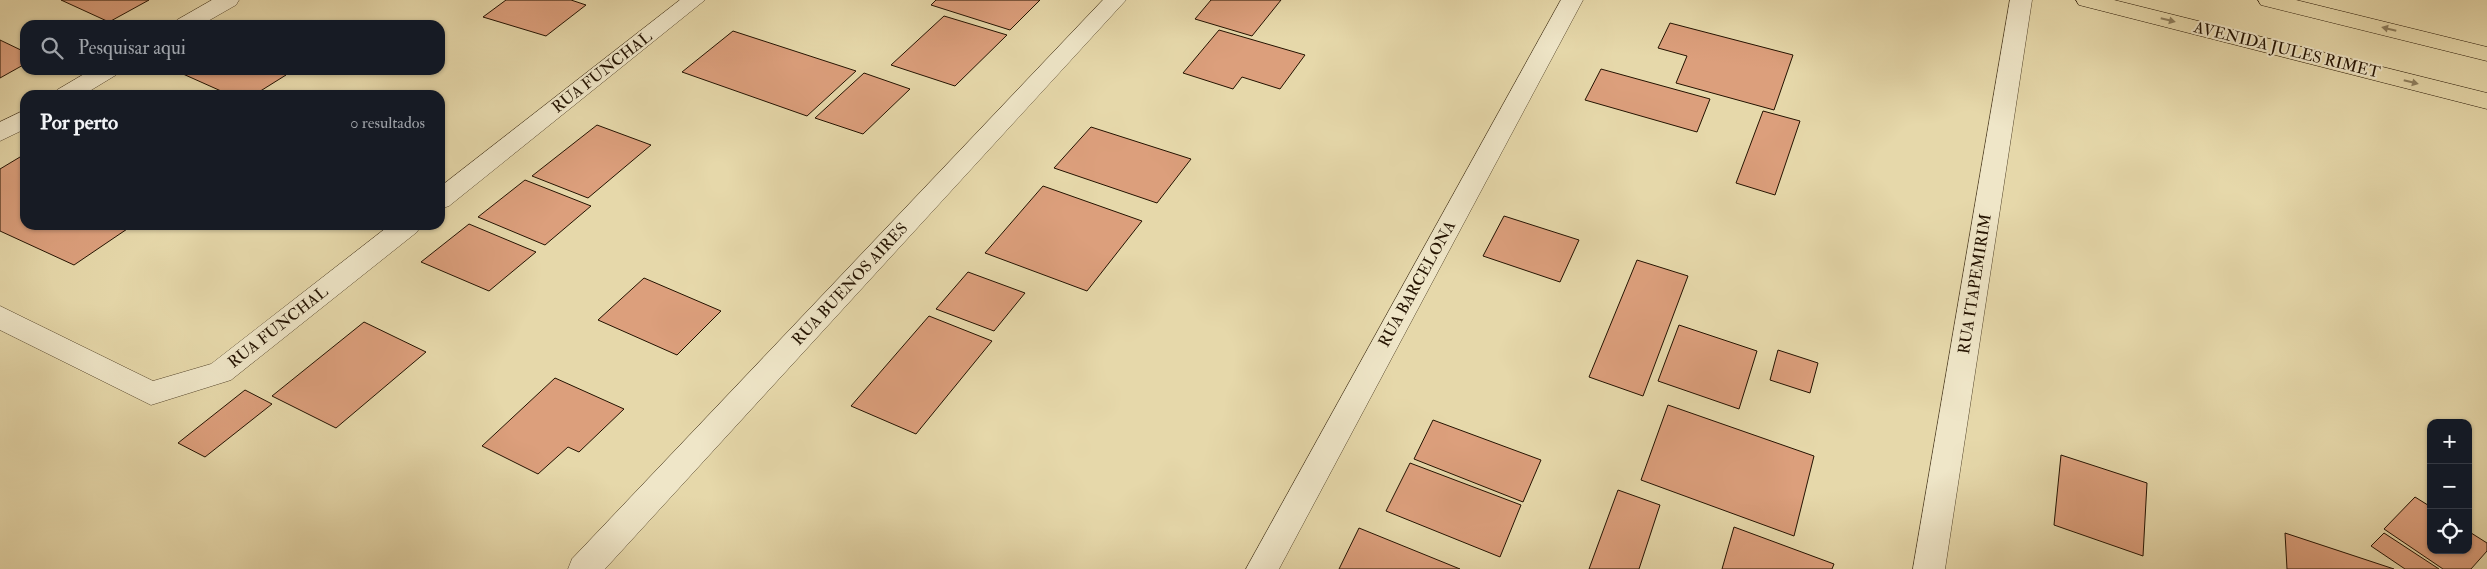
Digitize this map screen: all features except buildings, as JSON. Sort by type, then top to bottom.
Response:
[{"type":"main road","name":"AVENIDA JULES RIMET","points":[[2087,0],[2487,101]]},
{"type":"main road","points":[[2268,0],[2487,54]]},
{"type":"street","points":[[194,20],[228,0]]},
{"type":"street","name":"RUA FUNCHAL","points":[[445,196],[694,0]]},
{"type":"street","name":"RUA BUENOS AIRES","points":[[584,569],[1115,0]]},
{"type":"street","name":"RUA BARCELONA","points":[[1262,569],[1572,0]]},
{"type":"street","name":"RUA ITAPEMIRIM","points":[[1929,569],[2021,0]]},
{"type":"street","points":[[74,90],[99,75]]},
{"type":"street","points":[[0,133],[20,121]]},
{"type":"street","name":"RUA FUNCHAL","points":[[0,317],[151,393],[221,372],[402,230]]}]
